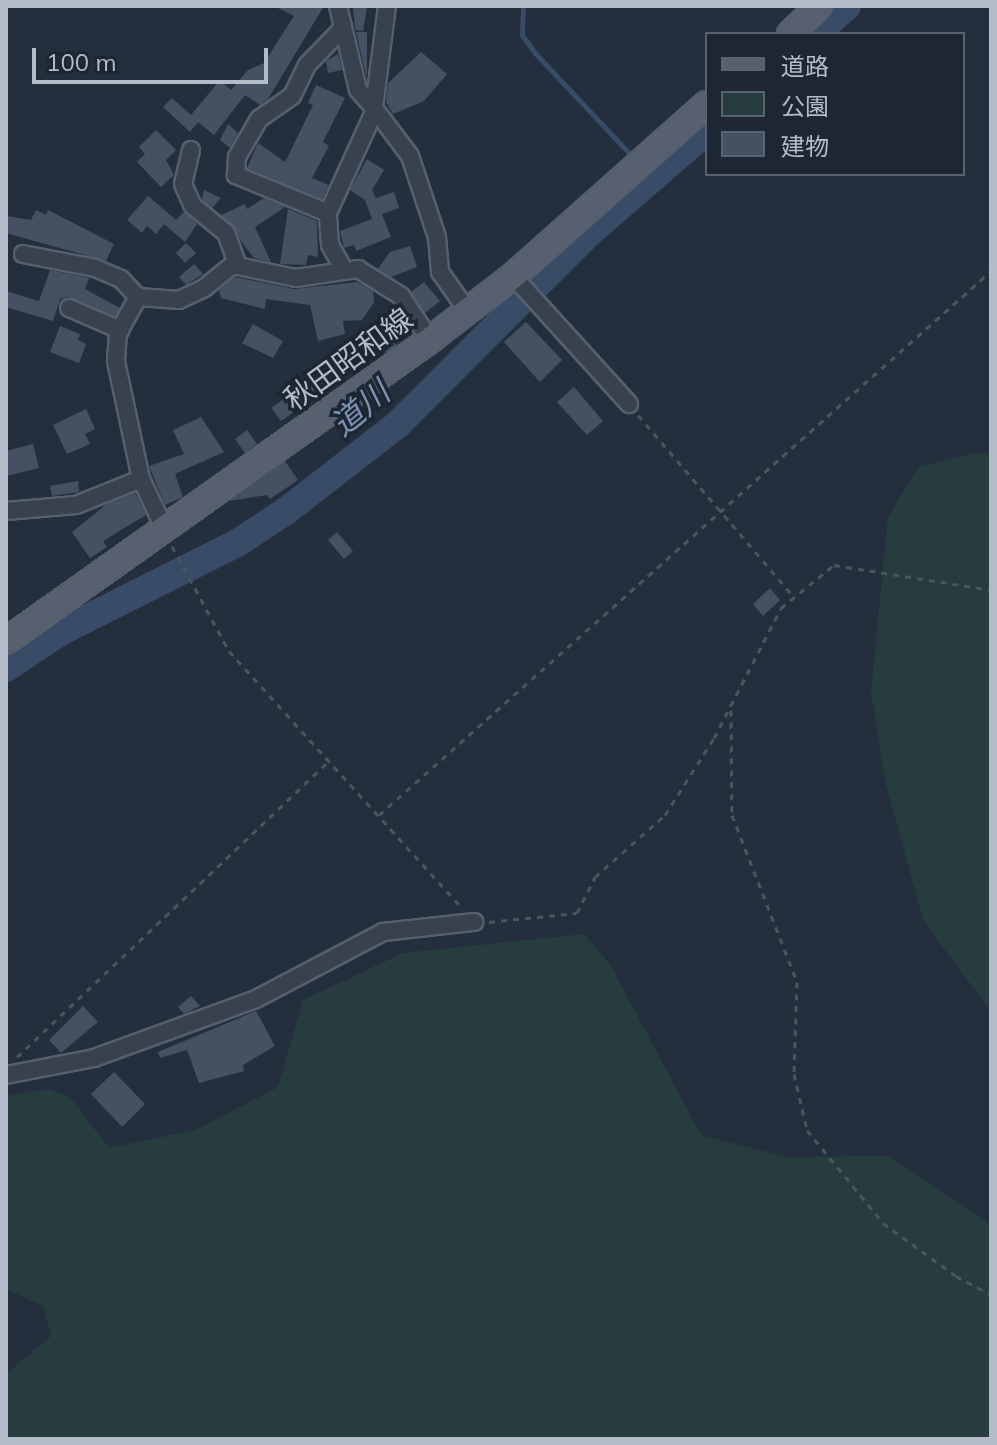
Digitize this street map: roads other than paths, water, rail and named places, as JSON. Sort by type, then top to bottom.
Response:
[{"type":"main road","points":[[792,32],[819,6]]},
{"type":"main road","name":"秋田昭和線","points":[[6,641],[430,340],[513,276],[705,106]]},
{"type":"street","points":[[338,6],[358,90],[410,156],[437,237],[440,272],[467,310]]},
{"type":"street","points":[[344,270],[330,245],[328,213],[374,109],[387,6]]},
{"type":"street","points":[[328,213],[236,175],[237,157],[259,119],[292,96],[307,65],[343,28]]},
{"type":"street","points":[[191,150],[183,184],[193,206],[226,233],[238,266]]},
{"type":"street","points":[[23,254],[95,268],[121,279],[138,297],[179,300],[238,266],[296,278],[344,270],[377,277],[401,296],[430,340]]},
{"type":"street","points":[[513,276],[629,404]]},
{"type":"street","points":[[138,297],[120,330],[116,361],[121,400],[141,479],[164,528]]},
{"type":"street","points":[[69,308],[120,330]]},
{"type":"street","points":[[6,511],[76,505],[141,479]]},
{"type":"street","points":[[6,1075],[94,1058],[256,999],[383,932],[474,922]]},
{"type":"waterway","points":[[523,6],[522,35],[535,53],[628,152]]},
{"type":"waterway","name":"道川","points":[[818,32],[847,6]]},
{"type":"waterway","name":"道川","points":[[6,668],[60,632],[239,542],[286,511],[398,424],[588,234],[705,133]]},
{"type":"waterway","name":"道川","points":[[645,175],[650,181]]}]
